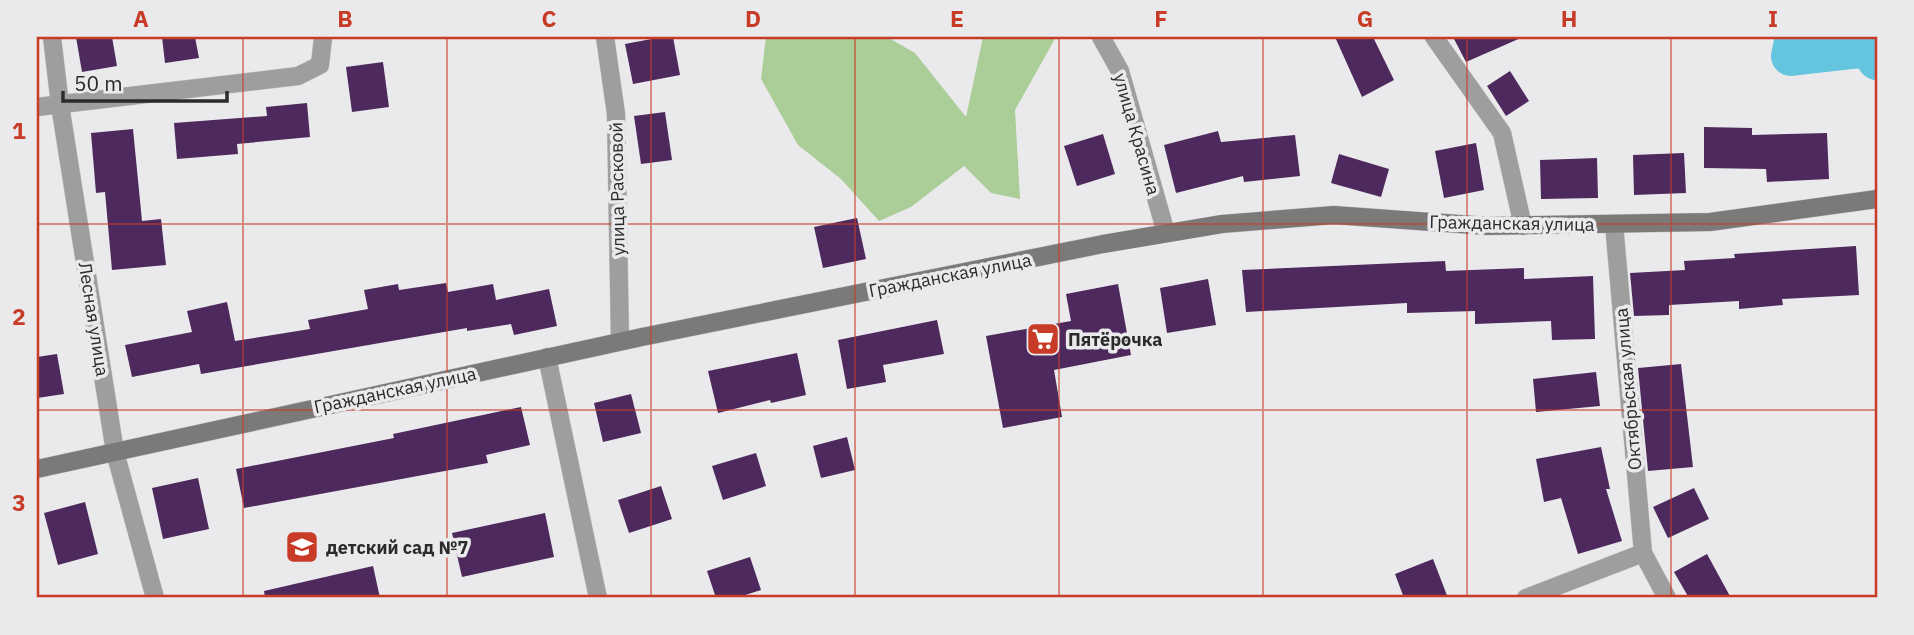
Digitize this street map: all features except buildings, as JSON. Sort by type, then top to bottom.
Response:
[{"type":"street","name":"Лесная улица","points":[[52,37],[60,105],[115,452],[155,598]]},
{"type":"street","points":[[37,107],[298,76],[320,65],[323,37]]},
{"type":"street","name":"улица Расковой","points":[[605,37],[616,114],[620,341]]},
{"type":"street","name":"улица Красина","points":[[1101,37],[1119,71],[1166,233]]},
{"type":"street","points":[[1434,37],[1502,132],[1523,226]]},
{"type":"street","name":"Гражданская улица","points":[[37,468],[620,341],[1222,224],[1335,215],[1487,226],[1710,222],[1877,199]]},
{"type":"street","name":"Октябрьская улица","points":[[1614,224],[1643,553],[1667,598]]},
{"type":"street","points":[[547,357],[598,598]]},
{"type":"street","points":[[1526,598],[1643,553]]},
{"type":"green space","points":[[766,37],[887,37],[915,53],[966,117],[983,37],[1056,37],[1015,110],[1020,199],[991,193],[964,166],[911,207],[879,221],[841,179],[798,145],[761,79]]},
{"type":"waterway","points":[[1795,37],[1791,56],[1870,47],[1877,60]]},
{"type":"place","name":"Пятёрочка","points":[[1043,339]]},
{"type":"place","name":"детский сад №7","points":[[302,547]]}]
